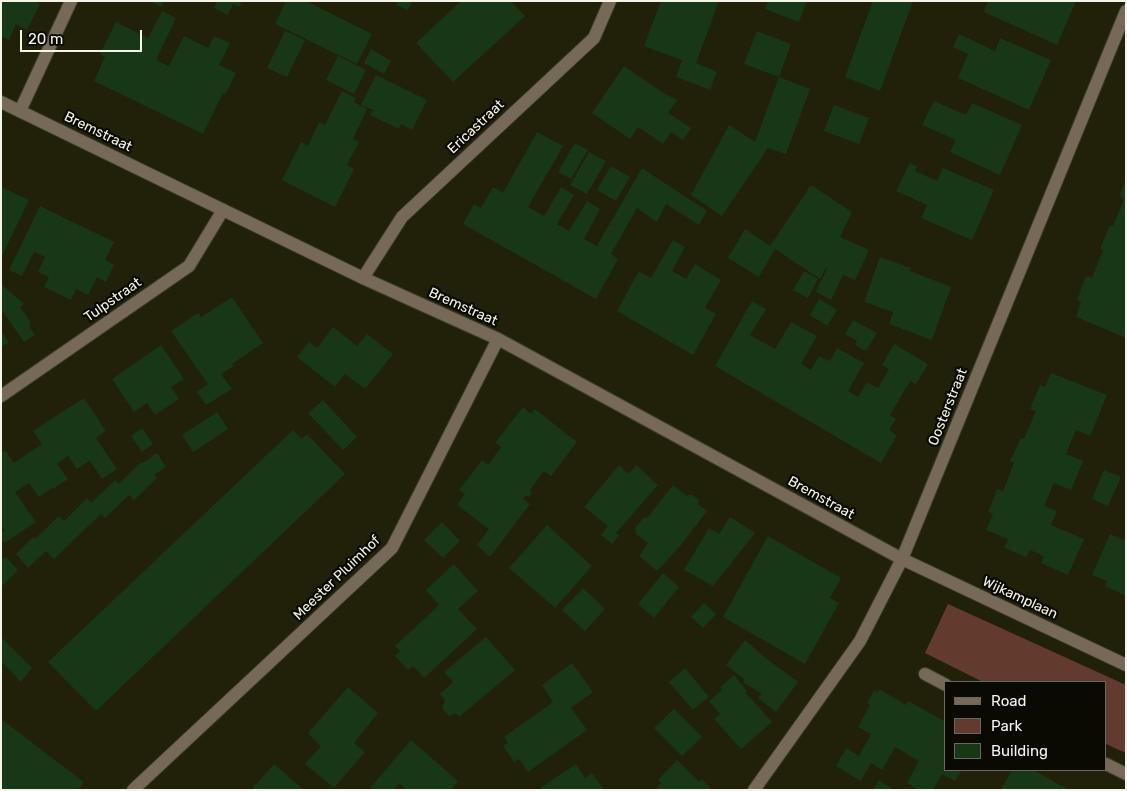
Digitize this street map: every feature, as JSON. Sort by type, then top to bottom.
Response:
[{"type":"street","points":[[20,111],[71,1]]},
{"type":"street","name":"Ericastraat","points":[[363,278],[402,216],[594,38],[610,1]]},
{"type":"street","name":"Oosterstraat","points":[[754,790],[860,641],[902,559],[1126,11]]},
{"type":"street","name":"Bremstraat","points":[[1,102],[363,278],[498,339],[902,559]]},
{"type":"street","name":"Tulpstraat","points":[[1,396],[189,266],[223,210]]},
{"type":"street","name":"Meester Pluimhof","points":[[133,790],[392,548],[498,339]]},
{"type":"street","name":"Wijkamplaan","points":[[902,559],[1126,665]]},
{"type":"street","points":[[925,674],[944,684]]},
{"type":"street","points":[[1107,764],[1126,774]]},
{"type":"green space","points":[[948,604],[1126,685],[1126,753],[1107,744],[1107,681],[981,681],[925,653]]},
{"type":"building","points":[[1,1],[34,1],[40,4],[27,30],[16,24],[9,40],[1,36]]},
{"type":"building","points":[[150,1],[164,1],[161,7]]},
{"type":"building","points":[[217,1],[242,1],[239,7],[233,4],[228,15],[214,8]]},
{"type":"building","points":[[286,1],[306,1],[372,34],[357,64],[275,24]]},
{"type":"building","points":[[398,1],[413,1],[408,10],[396,5]]},
{"type":"building","points":[[461,1],[511,1],[525,16],[453,82],[416,43]]},
{"type":"building","points":[[661,1],[719,1],[696,63],[717,72],[710,90],[676,77],[682,60],[644,46]]},
{"type":"building","points":[[768,1],[807,1],[799,22],[765,9]]},
{"type":"building","points":[[873,1],[913,1],[880,91],[845,77]]},
{"type":"building","points":[[988,1],[1076,1],[1057,45],[984,12]]},
{"type":"building","points":[[162,11],[176,18],[156,60],[169,66],[184,36],[208,48],[214,36],[230,43],[219,65],[236,73],[225,95],[223,93],[203,134],[94,81],[105,57],[100,54],[116,22],[148,38]]},
{"type":"building","points":[[285,31],[305,40],[287,77],[267,68]]},
{"type":"building","points":[[757,31],[791,44],[779,77],[744,64]]},
{"type":"building","points":[[959,34],[995,51],[1000,38],[1051,60],[1029,110],[958,78],[968,54],[953,47]]},
{"type":"building","points":[[371,49],[391,61],[384,74],[364,63]]},
{"type":"building","points":[[338,56],[366,70],[354,94],[326,80]]},
{"type":"building","points":[[624,66],[677,100],[668,113],[691,128],[683,140],[671,132],[663,144],[638,127],[630,139],[592,113]]},
{"type":"building","points":[[376,75],[427,100],[412,130],[401,124],[399,129],[370,115],[373,110],[361,105]]},
{"type":"building","points":[[779,77],[810,89],[786,154],[768,148],[722,216],[691,195],[729,125],[755,142]]},
{"type":"building","points":[[342,91],[356,98],[354,102],[367,109],[353,139],[359,142],[347,165],[354,169],[335,207],[282,180],[301,142],[308,146],[319,122],[325,125]]},
{"type":"building","points":[[934,101],[966,115],[972,103],[1022,125],[1000,175],[950,152],[956,140],[922,125]]},
{"type":"building","points":[[834,105],[869,118],[859,144],[824,131]]},
{"type":"building","points":[[537,132],[563,146],[528,207],[544,216],[561,187],[574,195],[557,224],[569,231],[587,201],[600,209],[584,239],[597,246],[642,168],[707,211],[699,225],[666,204],[657,222],[637,208],[611,254],[618,259],[596,299],[463,224],[474,204],[481,208],[493,187],[503,193]]},
{"type":"building","points":[[575,143],[588,150],[571,179],[558,172]]},
{"type":"building","points":[[589,152],[606,161],[587,194],[570,185]]},
{"type":"building","points":[[910,163],[917,166],[915,171],[937,181],[943,168],[994,190],[972,240],[921,218],[927,205],[896,191]]},
{"type":"building","points":[[611,166],[630,177],[616,201],[597,190]]},
{"type":"building","points":[[1126,180],[1126,338],[1076,317],[1081,302],[1077,300],[1086,276],[1092,278],[1103,250],[1100,249],[1110,225],[1113,226],[1124,199],[1119,196]]},
{"type":"building","points":[[811,185],[852,212],[840,237],[869,250],[855,280],[843,275],[831,300],[816,292],[821,280],[823,281],[826,267],[820,279],[775,249],[759,277],[728,258],[745,229],[770,246]]},
{"type":"building","points":[[1,187],[29,200],[3,254],[1,253]]},
{"type":"building","points":[[40,206],[114,242],[105,260],[114,265],[106,282],[97,277],[88,295],[76,289],[71,300],[44,287],[49,277],[38,272],[45,257],[34,252],[22,276],[9,270]]},
{"type":"building","points":[[673,240],[685,247],[672,271],[686,279],[695,264],[721,280],[705,308],[716,314],[693,355],[617,311],[639,271],[651,278]]},
{"type":"building","points":[[880,257],[911,268],[910,271],[951,287],[932,340],[889,324],[893,312],[864,302]]},
{"type":"building","points":[[804,271],[818,279],[808,298],[793,290]]},
{"type":"building","points":[[1,284],[24,304],[20,307],[30,321],[30,328],[35,335],[24,342],[1,309]]},
{"type":"building","points":[[232,297],[263,343],[232,364],[234,366],[221,374],[232,389],[206,405],[197,392],[208,384],[171,331],[198,313],[201,317]]},
{"type":"building","points":[[819,299],[837,310],[827,326],[810,315]]},
{"type":"building","points":[[752,301],[766,309],[750,335],[775,349],[791,322],[817,336],[801,364],[811,370],[819,356],[830,361],[837,348],[864,363],[848,391],[858,397],[867,382],[878,388],[889,369],[882,365],[894,344],[928,364],[916,384],[910,381],[890,415],[896,419],[889,430],[897,435],[881,463],[715,366]]},
{"type":"building","points":[[853,320],[877,333],[866,351],[855,345],[857,341],[845,334]]},
{"type":"building","points":[[333,327],[357,346],[367,334],[393,354],[365,389],[345,374],[335,387],[297,357],[309,342],[317,348]]},
{"type":"building","points":[[1,331],[9,342],[1,347]]},
{"type":"building","points":[[161,345],[184,379],[171,387],[179,399],[155,415],[147,403],[134,412],[112,379]]},
{"type":"building","points":[[1051,373],[1107,395],[1090,436],[1076,430],[1066,454],[1083,461],[1071,490],[1054,483],[1044,506],[1057,511],[1051,525],[1084,539],[1068,575],[1041,563],[1044,556],[1030,550],[1026,557],[1004,548],[1008,539],[986,530],[993,514],[988,512],[997,489],[1003,491],[1014,463],[1010,461],[1021,438],[1024,439],[1036,411],[1030,409],[1040,385],[1045,387]]},
{"type":"building","points":[[84,398],[106,431],[96,438],[117,469],[102,479],[90,461],[77,469],[68,456],[57,464],[68,479],[39,497],[29,483],[15,492],[36,522],[4,543],[1,538],[1,533],[5,531],[1,526],[1,453],[5,450],[14,463],[42,444],[33,431]]},
{"type":"building","points":[[323,400],[357,437],[343,450],[308,413]]},
{"type":"building","points":[[523,407],[531,414],[535,409],[577,442],[551,476],[544,471],[530,490],[532,492],[529,497],[526,495],[523,499],[530,504],[490,557],[477,545],[489,529],[457,505],[465,494],[459,490],[482,460],[488,465],[501,447],[495,443]]},
{"type":"building","points":[[217,412],[228,429],[193,452],[182,435]]},
{"type":"building","points":[[142,428],[153,444],[142,452],[131,436]]},
{"type":"building","points":[[293,430],[302,439],[307,434],[345,474],[96,711],[48,662]]},
{"type":"building","points":[[157,453],[166,467],[154,475],[157,478],[134,500],[129,495],[105,518],[101,514],[54,559],[46,551],[28,568],[16,554],[59,516],[64,521],[87,498],[91,503],[115,480],[119,484],[141,462],[143,463]]},
{"type":"building","points":[[619,465],[628,474],[636,465],[658,485],[616,533],[619,535],[612,544],[601,535],[608,526],[584,507]]},
{"type":"building","points":[[1104,470],[1121,477],[1108,506],[1092,499]]},
{"type":"building","points":[[673,485],[687,496],[691,494],[699,500],[698,504],[707,511],[681,545],[657,571],[639,556],[648,543],[636,534],[635,528],[643,518],[648,517]]},
{"type":"building","points":[[730,517],[755,533],[713,586],[684,570],[709,528],[719,534]]},
{"type":"building","points":[[442,522],[460,541],[443,558],[424,540]]},
{"type":"building","points":[[547,525],[592,566],[555,608],[509,568]]},
{"type":"building","points":[[1110,534],[1124,540],[1126,535],[1126,596],[1105,586],[1107,581],[1092,575]]},
{"type":"building","points":[[768,536],[841,578],[830,598],[839,603],[805,664],[723,617]]},
{"type":"building","points":[[6,557],[18,570],[1,587],[1,560]]},
{"type":"building","points":[[454,564],[478,591],[458,609],[477,629],[424,678],[413,666],[408,670],[395,656],[400,651],[395,646],[439,605],[426,590]]},
{"type":"building","points":[[663,573],[679,587],[654,618],[638,604]]},
{"type":"building","points":[[583,588],[605,609],[585,631],[562,610]]},
{"type":"building","points":[[704,603],[716,614],[703,628],[691,617]]},
{"type":"building","points":[[1,637],[32,668],[21,682],[1,661]]},
{"type":"building","points":[[486,637],[515,670],[459,717],[456,713],[449,716],[442,708],[445,701],[440,694],[453,682],[444,672]]},
{"type":"building","points":[[745,640],[798,682],[776,712],[758,698],[762,694],[743,682],[745,680],[726,665]]},
{"type":"building","points":[[572,663],[593,692],[571,708],[587,730],[528,772],[519,759],[514,762],[503,746],[508,743],[504,737],[553,702],[542,685]]},
{"type":"building","points":[[685,668],[709,697],[693,710],[669,682]]},
{"type":"building","points":[[734,675],[747,691],[745,692],[772,722],[741,749],[714,719],[720,714],[709,701],[722,690],[720,687]]},
{"type":"building","points":[[348,687],[378,713],[354,743],[365,752],[334,788],[305,764],[321,746],[308,733]]},
{"type":"building","points":[[879,689],[906,705],[908,701],[944,721],[944,771],[961,771],[955,781],[942,774],[933,790],[919,790],[907,783],[919,761],[895,747],[882,770],[871,763],[861,781],[836,766],[846,748],[859,756],[871,734],[858,727],[870,705],[867,703],[874,690],[878,692]]},
{"type":"building","points":[[674,709],[702,737],[682,756],[654,728]]},
{"type":"building","points":[[1,719],[84,782],[78,790],[1,790]]},
{"type":"building","points":[[411,740],[458,781],[451,790],[407,790],[399,783],[393,790],[371,790],[370,788]]},
{"type":"building","points":[[677,760],[699,782],[702,779],[712,790],[655,790],[661,783],[658,780]]},
{"type":"building","points":[[274,764],[304,790],[251,790]]},
{"type":"building","points":[[576,764],[585,778],[592,773],[604,790],[542,790],[540,788]]},
{"type":"building","points":[[1011,771],[1035,771],[1069,790],[1001,790]]},
{"type":"building","points":[[879,780],[891,788],[890,790],[873,790]]}]
